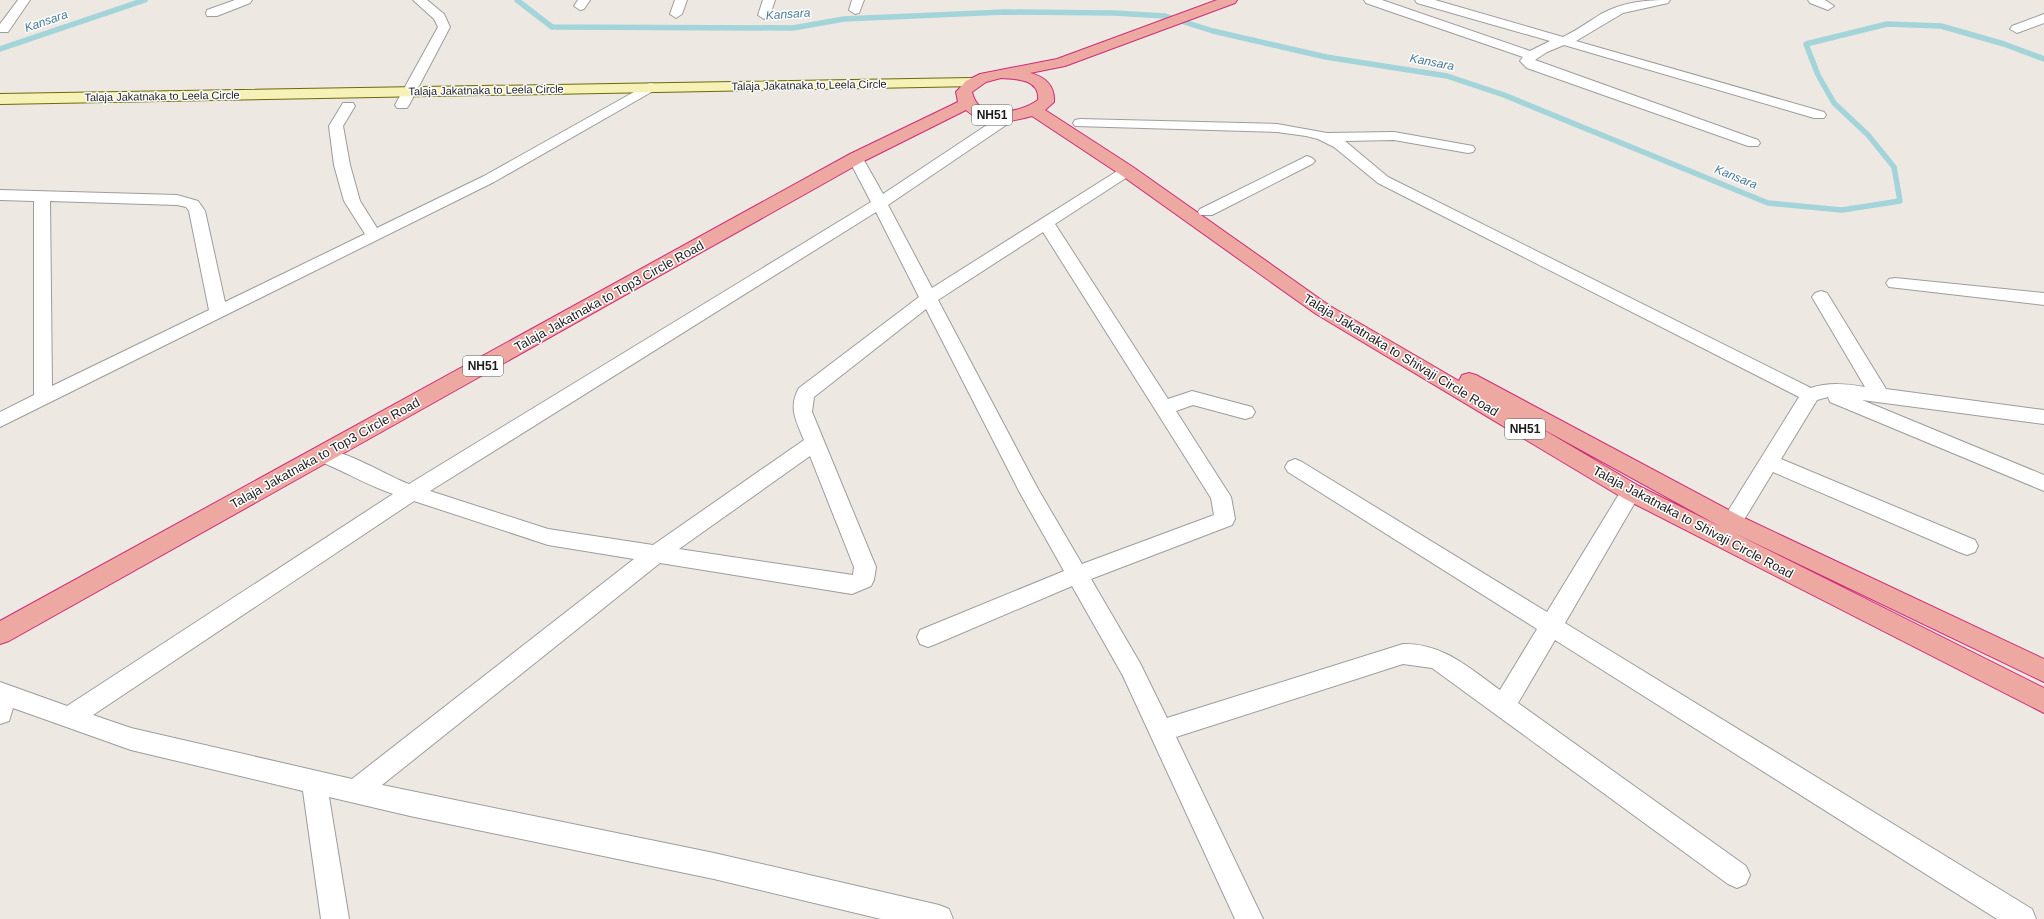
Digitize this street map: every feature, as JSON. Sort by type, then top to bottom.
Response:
[{"type":"highway","name":"NH51","points":[[1001,73],[1019,74],[1035,79],[1042,100],[1028,113],[1010,116],[992,115],[976,110],[968,94],[984,76],[1063,62],[1230,0]]},
{"type":"highway","points":[[1042,100],[1063,62]]},
{"type":"highway","name":"Talaja Jakatnaka to Top3 Circle Road","points":[[0,633],[323,455],[968,94]]},
{"type":"highway","name":"Talaja Jakatnaka to Shivaji Circle Road","points":[[1042,100],[1080,122],[1264,253],[1411,348],[1732,522],[2044,671]]},
{"type":"highway","name":"Talaja Jakatnaka to Shivaji Circle Road","points":[[1042,100],[1127,171],[1335,317],[1631,492],[2044,701]]},
{"type":"main road","name":"Talaja Jakatnaka to Leela Circle","points":[[0,113],[348,106],[405,98],[650,87],[968,94]]},
{"type":"main road","name":"Talaja Jakatnaka to Leela Circle","points":[[0,99],[405,98],[627,100],[968,94]]},
{"type":"street","points":[[3,29],[24,0]]},
{"type":"street","points":[[212,12],[246,0]]},
{"type":"street","points":[[405,98],[443,32],[444,26],[439,17],[419,0]]},
{"type":"street","points":[[676,14],[681,0]]},
{"type":"street","points":[[764,15],[769,0]]},
{"type":"street","points":[[1370,0],[1416,18],[1473,34],[1532,56]]},
{"type":"street","points":[[1421,0],[1819,115]]},
{"type":"street","points":[[1664,0],[1646,1],[1624,8],[1601,19],[1573,37],[1532,56],[1527,61],[1532,65],[1753,142]]},
{"type":"street","points":[[1814,0],[1828,6]]},
{"type":"street","points":[[2017,29],[2044,18]]},
{"type":"street","points":[[0,420],[218,311],[489,179],[650,87]]},
{"type":"street","points":[[348,106],[336,126],[342,165],[352,201],[374,235]]},
{"type":"street","points":[[70,717],[412,492],[880,203],[1010,116]]},
{"type":"street","points":[[1080,122],[1277,128],[1304,131],[1324,137],[1343,146],[1383,180],[1816,393],[2044,483]]},
{"type":"street","points":[[1324,137],[1394,136],[1468,149]]},
{"type":"street","points":[[856,158],[1030,493],[1132,670],[1249,919]]},
{"type":"street","points":[[1206,212],[1307,161]]},
{"type":"street","points":[[323,455],[346,463],[386,484],[548,537],[852,585],[863,580],[865,567],[802,412],[806,393],[929,298],[1127,171]]},
{"type":"street","points":[[0,195],[177,200],[192,204],[197,211],[218,311]]},
{"type":"street","points":[[42,196],[44,398]]},
{"type":"street","points":[[928,637],[1077,575],[1225,519],[1221,497],[1046,223]]},
{"type":"street","points":[[1895,283],[2044,299]]},
{"type":"street","points":[[1821,297],[1880,396]]},
{"type":"street","points":[[1732,522],[1768,462],[1816,393],[1839,390],[2044,417]]},
{"type":"street","points":[[1164,408],[1192,398],[1245,412]]},
{"type":"street","points":[[356,791],[656,554],[814,443]]},
{"type":"street","points":[[1768,462],[1967,546]]},
{"type":"street","points":[[1295,466],[2022,919]]},
{"type":"street","points":[[1503,707],[1631,492]]},
{"type":"street","points":[[1161,731],[1397,655],[1411,653],[1424,655],[1439,660],[1737,875]]},
{"type":"street","points":[[2,701],[70,717],[131,739],[410,804],[714,866],[939,919]]},
{"type":"street","points":[[314,781],[335,919]]},
{"type":"waterway","name":"Kansara","points":[[0,49],[145,0]]},
{"type":"waterway","name":"Kansara","points":[[517,0],[552,27],[793,28],[844,19],[1004,12],[1114,13],[1165,16],[1213,31],[1326,57],[1447,76],[1504,95],[1768,203],[1842,210],[1900,201],[1894,167],[1868,135],[1834,103],[1818,75],[1806,44],[1887,24],[1941,26],[2004,44],[2044,59]]}]
